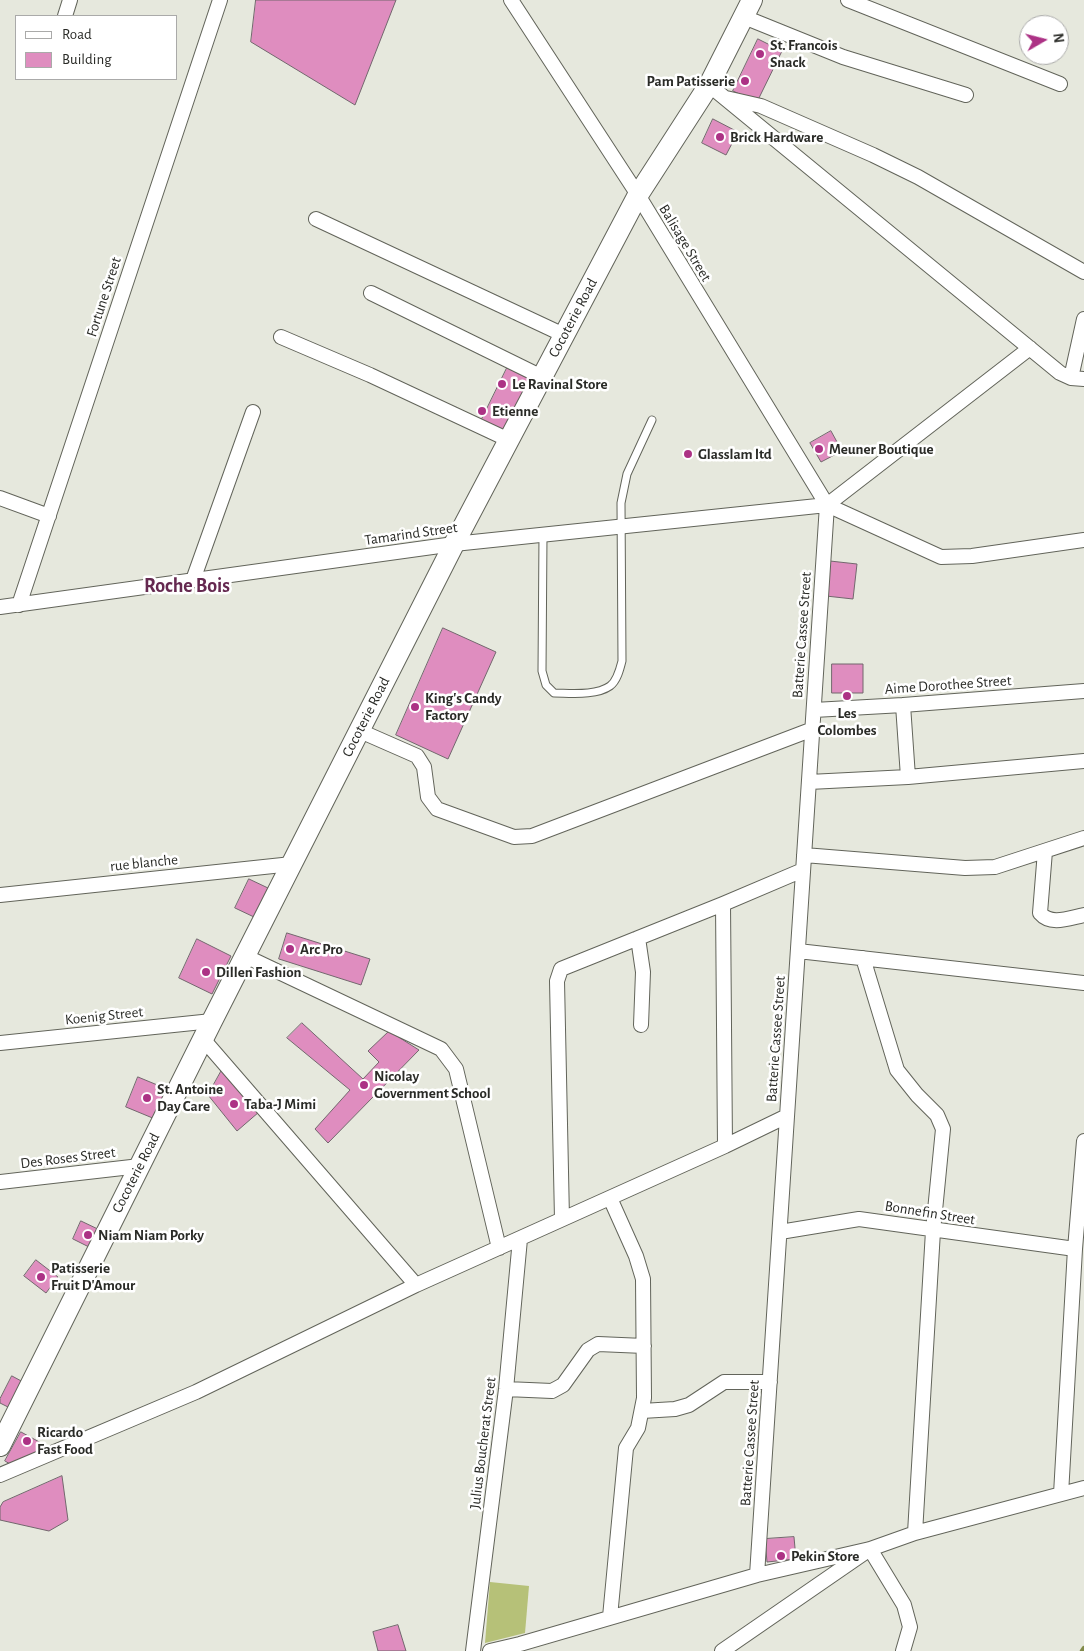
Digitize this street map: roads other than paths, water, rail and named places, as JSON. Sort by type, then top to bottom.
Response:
[{"type":"street","points":[[65,15],[70,0]]},
{"type":"street","name":"Fortune Street","points":[[19,604],[220,0]]},
{"type":"street","name":"Balisage Street","points":[[511,0],[638,195],[827,505]]},
{"type":"street","points":[[848,0],[1060,84]]},
{"type":"street","points":[[748,8],[843,57],[966,95]]},
{"type":"street","name":"Cocoterie Road","points":[[0,1446],[212,1021],[454,544],[638,195],[709,85],[748,8]]},
{"type":"street","points":[[709,85],[1060,374],[1077,378],[1084,319]]},
{"type":"street","points":[[725,97],[762,106],[918,177],[1084,272]]},
{"type":"street","points":[[316,219],[564,335]]},
{"type":"street","points":[[371,294],[542,377]]},
{"type":"street","points":[[281,336],[509,440]]},
{"type":"street","points":[[1030,348],[827,505],[942,557],[972,556],[1084,540]]},
{"type":"street","points":[[193,580],[253,412]]},
{"type":"street","points":[[0,498],[49,516]]},
{"type":"street","name":"Tamarind Street","points":[[0,606],[454,544],[827,505]]},
{"type":"street","name":"Batterie Cassee Street","points":[[757,1575],[827,505]]},
{"type":"street","name":"Aime Dorothee Street","points":[[814,710],[1084,691]]},
{"type":"street","points":[[902,705],[908,777]]},
{"type":"street","points":[[360,731],[417,756],[424,767],[428,797],[437,809],[514,837],[532,836],[813,729]]},
{"type":"street","points":[[809,782],[908,777],[1084,761]]},
{"type":"street","points":[[804,855],[965,868],[995,867],[1084,838]]},
{"type":"street","points":[[1046,851],[1040,913],[1044,919],[1051,921],[1084,915]]},
{"type":"street","name":"rue blanche","points":[[0,895],[292,864]]},
{"type":"street","points":[[562,1219],[558,974],[562,969],[803,870]]},
{"type":"street","points":[[723,904],[725,1146]]},
{"type":"street","points":[[638,938],[643,972],[641,1025]]},
{"type":"street","points":[[798,951],[1084,983]]},
{"type":"street","points":[[245,956],[441,1049],[456,1069],[499,1248]]},
{"type":"street","points":[[863,958],[897,1070],[917,1095],[937,1115],[943,1129],[933,1231],[915,1533]]},
{"type":"street","name":"Koenig Street","points":[[0,1043],[212,1021]]},
{"type":"street","points":[[203,1039],[416,1285]]},
{"type":"street","points":[[0,1476],[196,1392],[416,1285],[725,1146],[787,1116]]},
{"type":"street","points":[[1061,1494],[1075,1249],[1081,1208],[1084,1142]]},
{"type":"street","name":"Des Roses Street","points":[[0,1182],[140,1166]]},
{"type":"street","points":[[610,1198],[636,1256],[642,1279],[644,1346],[644,1398],[638,1428],[626,1448],[610,1617]]},
{"type":"street","name":"Bonnefin Street","points":[[780,1232],[859,1220],[1075,1249]]},
{"type":"street","name":"Julius Boucherat Street","points":[[473,1651],[506,1389],[520,1238]]},
{"type":"street","points":[[506,1389],[552,1391],[563,1385],[588,1350],[598,1344],[644,1346]]},
{"type":"street","points":[[642,1411],[675,1409],[689,1405],[724,1382],[770,1382]]},
{"type":"street","points":[[490,1651],[515,1648],[610,1617],[757,1575],[870,1549],[915,1533],[1084,1488]]},
{"type":"street","points":[[722,1651],[870,1549]]},
{"type":"street","points":[[870,1549],[904,1605],[910,1627],[903,1651]]},
{"type":"lane","points":[[543,535],[542,671],[546,685],[554,693],[588,694],[610,686],[619,673],[622,661],[621,503],[627,474],[652,420]]},
{"type":"place","name":"St. Francois Snack","points":[[760,54]]},
{"type":"place","name":"Pam Patisserie","points":[[745,81]]},
{"type":"place","name":"Brick Hardware","points":[[720,137]]},
{"type":"place","name":"Le Ravinal Store","points":[[502,384]]},
{"type":"place","name":"Etienne","points":[[482,411]]},
{"type":"place","name":"Meuner Boutique","points":[[819,449]]},
{"type":"place","name":"Glasslam ltd","points":[[688,454]]},
{"type":"place","name":"Les Colombes","points":[[847,696]]},
{"type":"place","name":"King's Candy Factory","points":[[415,707]]},
{"type":"place","name":"Arc Pro","points":[[290,949]]},
{"type":"place","name":"Dillen Fashion","points":[[206,972]]},
{"type":"place","name":"Nicolay Government School","points":[[364,1085]]},
{"type":"place","name":"St. Antoine Day Care","points":[[147,1098]]},
{"type":"place","name":"Taba-J Mimi","points":[[234,1104]]},
{"type":"place","name":"Niam Niam Porky","points":[[88,1235]]},
{"type":"place","name":"Patisserie Fruit D'Amour","points":[[41,1277]]},
{"type":"place","name":"Ricardo Fast Food","points":[[27,1441]]},
{"type":"place","name":"Pekin Store","points":[[781,1556]]},
{"type":"district","name":"Roche Bois","points":[[187,586]]}]
